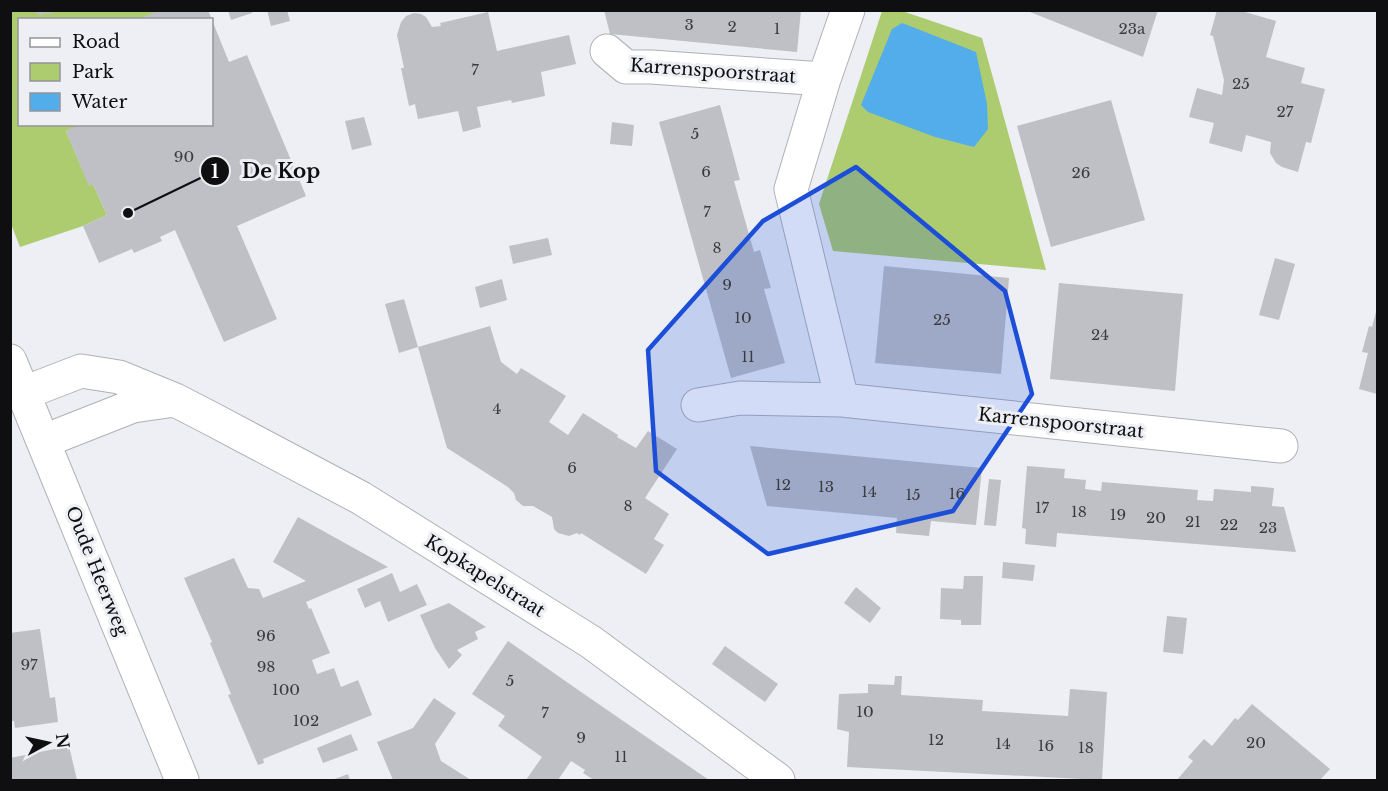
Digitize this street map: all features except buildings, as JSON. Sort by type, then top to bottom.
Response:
[{"type":"street","name":"Karrenspoorstraat","points":[[842,400],[790,189],[848,10]]},
{"type":"street","name":"Karrenspoorstraat","points":[[607,51],[626,67],[824,79]]},
{"type":"street","name":"Oude Heerweg","points":[[10,361],[182,780]]},
{"type":"street","name":"Kopkapelstraat","points":[[24,393],[81,371],[119,377],[175,400],[361,498],[591,642],[778,780]]},
{"type":"street","name":"Karrenspoorstraat","points":[[698,405],[740,398],[842,400],[1281,446]]},
{"type":"street","points":[[44,441],[134,406],[175,400]]},
{"type":"highlighted area","points":[[856,167],[1005,291],[1032,394],[953,511],[768,554],[656,471],[648,350],[763,221]]},
{"type":"green space","points":[[11,11],[160,11],[142,18],[18,18],[18,126],[78,126],[66,131],[89,185],[93,184],[107,215],[83,226],[20,247],[11,224]]},
{"type":"green space","points":[[882,11],[902,11],[982,38],[1046,270],[833,251],[819,204]]},
{"type":"water","points":[[902,23],[976,52],[987,104],[988,129],[974,147],[935,137],[868,112],[861,105],[892,29]]},
{"type":"place","name":"De Kop","points":[[128,213]]}]
